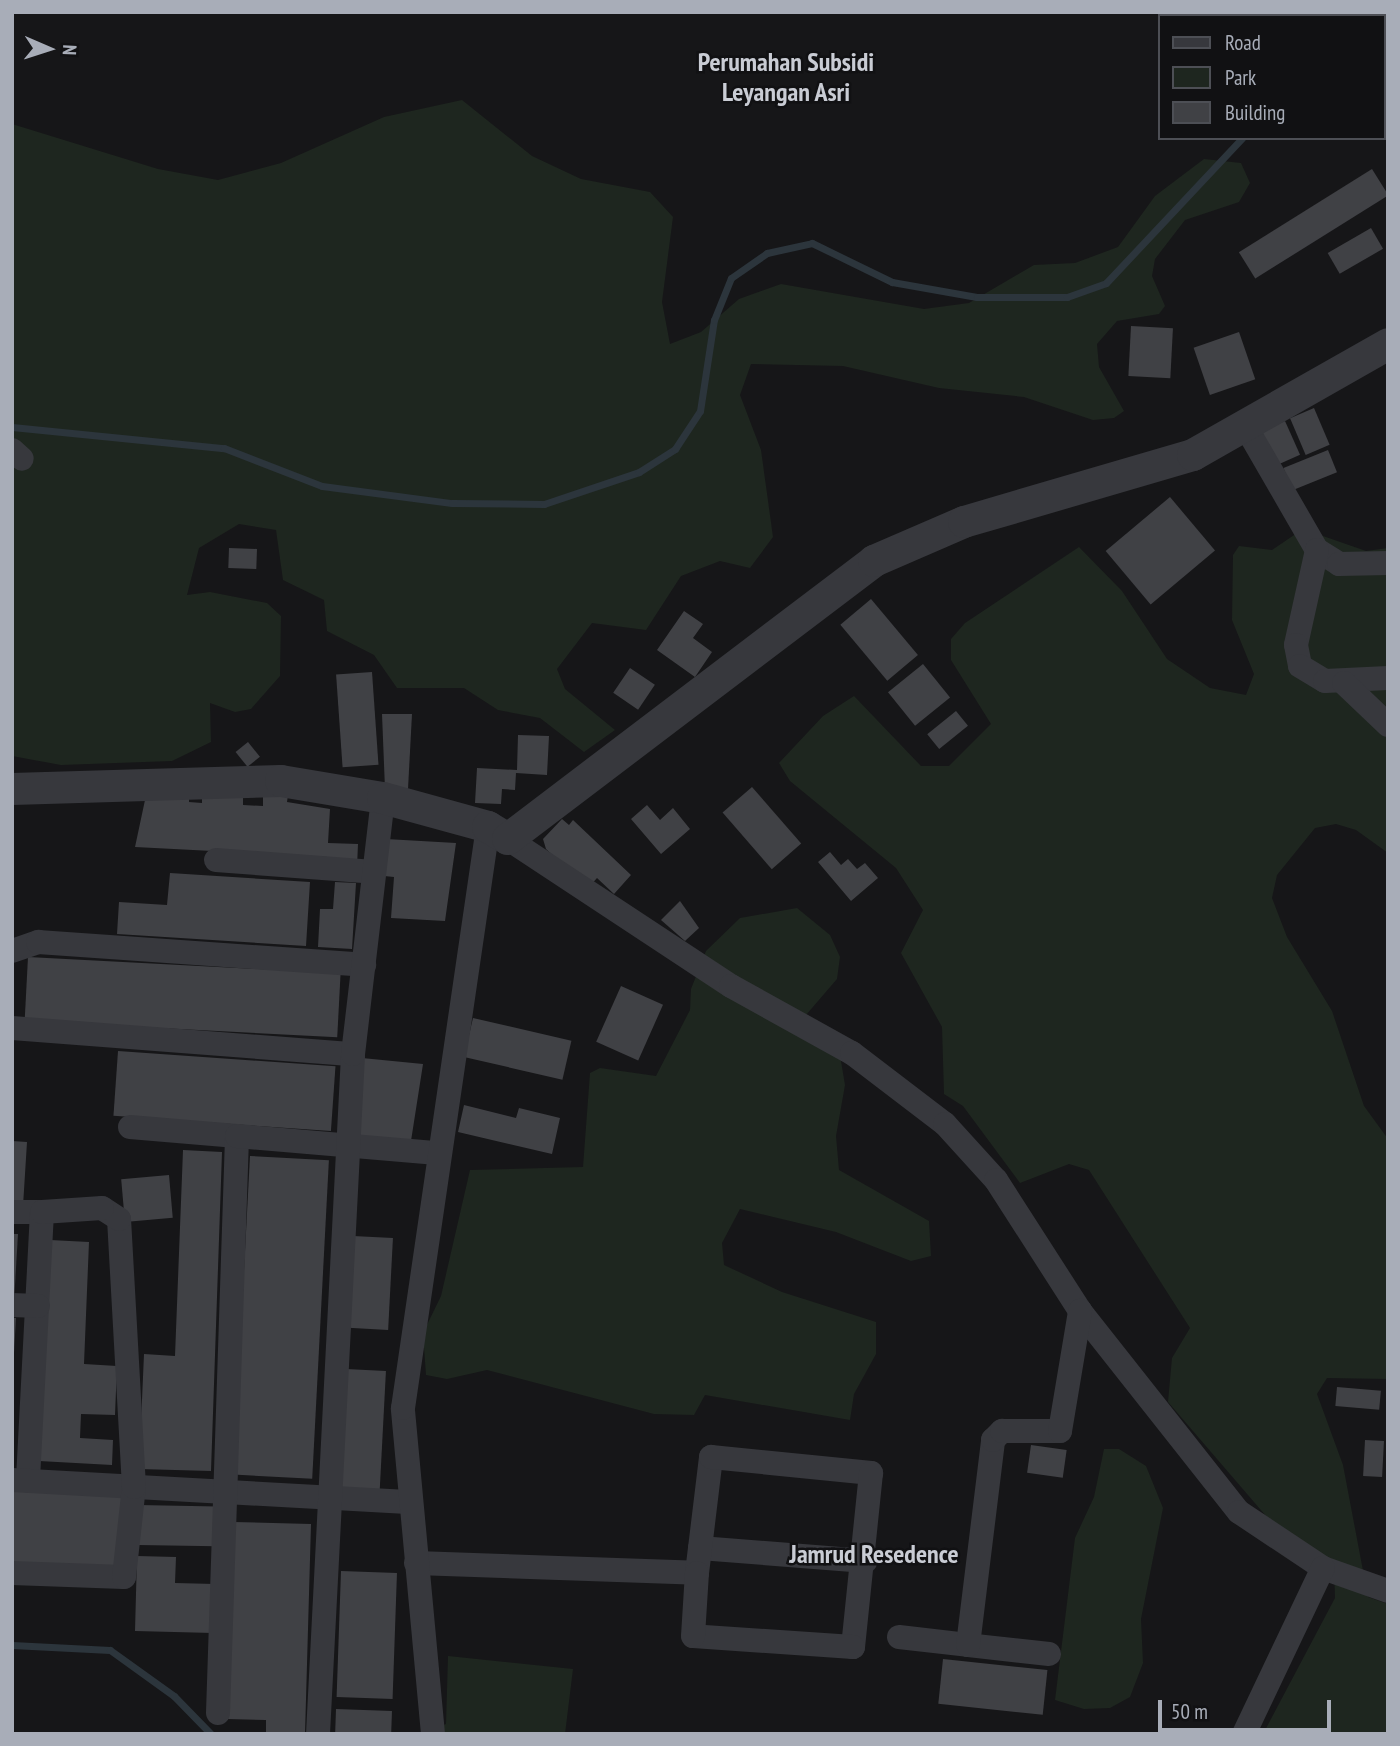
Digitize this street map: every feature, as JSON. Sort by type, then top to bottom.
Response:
[{"type":"street","points":[[433,1734],[416,1563],[407,1502],[406,1370],[437,1153],[498,833],[874,561],[964,522],[1157,469],[1247,429],[1388,344]]},
{"type":"street","points":[[1247,429],[1317,550],[1339,564],[1388,563]]},
{"type":"street","points":[[1317,550],[1296,657],[1307,675],[1345,683],[1388,678]]},
{"type":"street","points":[[1345,683],[1388,725]]},
{"type":"street","points":[[12,789],[233,779],[383,798],[498,833],[912,1096],[996,1180],[1080,1311],[1239,1512],[1323,1568],[1388,1591]]},
{"type":"street","points":[[318,1734],[353,1054],[383,798]]},
{"type":"street","points":[[216,860],[374,872]]},
{"type":"street","points":[[12,951],[38,942],[364,965]]},
{"type":"street","points":[[12,1028],[353,1054]]},
{"type":"street","points":[[130,1127],[437,1153]]},
{"type":"street","points":[[218,1713],[237,1136]]},
{"type":"street","points":[[12,1212],[102,1208],[119,1219],[134,1487],[124,1577],[12,1573]]},
{"type":"street","points":[[42,1212],[38,1306],[23,1392],[20,1481],[407,1502]]},
{"type":"street","points":[[12,1305],[38,1306]]},
{"type":"street","points":[[968,1645],[993,1440],[1002,1431],[1060,1431],[1080,1311]]},
{"type":"street","points":[[738,1457],[870,1471],[858,1642],[849,1649],[692,1636],[700,1548],[710,1459],[738,1457]]},
{"type":"street","points":[[700,1548],[865,1561]]},
{"type":"street","points":[[416,1563],[697,1573]]},
{"type":"street","points":[[1244,1734],[1323,1568]]},
{"type":"street","points":[[899,1637],[1049,1654]]},
{"type":"green space","points":[[462,100],[532,156],[581,179],[650,192],[673,217],[662,302],[670,344],[701,332],[739,299],[781,284],[924,309],[969,303],[1034,265],[1075,263],[1118,247],[1155,196],[1204,159],[1241,163],[1250,183],[1239,202],[1185,220],[1155,259],[1152,276],[1165,306],[1159,314],[1117,321],[1097,344],[1099,367],[1124,411],[1114,418],[1093,420],[1024,397],[939,388],[843,366],[751,364],[740,395],[761,450],[773,537],[750,568],[720,561],[681,576],[646,630],[592,623],[557,669],[565,689],[615,730],[584,752],[540,718],[498,710],[464,688],[397,688],[374,655],[327,631],[324,600],[283,580],[276,530],[239,524],[199,548],[187,595],[210,592],[267,603],[281,616],[280,676],[251,709],[235,712],[210,703],[211,742],[172,761],[61,765],[12,756],[12,124],[158,169],[218,180],[281,163],[384,117]]},
{"type":"green space","points":[[1303,529],[1366,551],[1388,548],[1388,853],[1356,830],[1336,824],[1315,828],[1277,875],[1272,898],[1287,937],[1332,1011],[1364,1106],[1388,1139],[1388,1379],[1327,1378],[1317,1394],[1343,1465],[1368,1597],[1388,1604],[1388,1734],[1263,1734],[1335,1598],[1334,1565],[1278,1530],[1168,1402],[1172,1358],[1190,1328],[1089,1170],[1069,1164],[1020,1183],[963,1106],[944,1094],[942,1027],[901,953],[923,910],[896,868],[790,781],[779,763],[823,716],[854,696],[921,766],[949,766],[991,724],[951,660],[951,639],[965,623],[1079,547],[1122,591],[1167,659],[1210,688],[1246,695],[1254,674],[1232,620],[1233,555],[1239,546],[1272,550]]},
{"type":"green space","points":[[797,908],[830,935],[840,957],[837,979],[806,1015],[840,1055],[845,1085],[836,1136],[839,1170],[929,1221],[931,1256],[911,1261],[836,1232],[740,1209],[722,1243],[724,1265],[782,1292],[876,1322],[876,1354],[854,1394],[850,1420],[705,1395],[694,1415],[654,1414],[487,1370],[447,1379],[426,1375],[423,1333],[441,1296],[470,1170],[583,1167],[590,1073],[600,1068],[656,1076],[690,1010],[691,989],[706,951],[740,918]]},
{"type":"green space","points":[[1104,1449],[1119,1449],[1146,1466],[1163,1508],[1141,1619],[1143,1663],[1130,1697],[1110,1708],[1084,1709],[1055,1700],[1075,1538],[1094,1497]]},
{"type":"green space","points":[[448,1656],[573,1669],[565,1734],[421,1734],[446,1724]]},
{"type":"building","points":[[1372,169],[1388,196],[1255,278],[1239,252]]},
{"type":"building","points":[[1371,228],[1383,249],[1340,274],[1328,253]]},
{"type":"building","points":[[1131,326],[1173,328],[1170,378],[1128,376]]},
{"type":"building","points":[[1239,332],[1255,379],[1210,395],[1194,348]]},
{"type":"building","points":[[1314,408],[1330,445],[1306,455],[1290,418]]},
{"type":"building","points":[[1285,421],[1300,455],[1275,466],[1260,432]]},
{"type":"building","points":[[1328,450],[1337,472],[1292,490],[1283,468]]},
{"type":"building","points":[[1170,497],[1215,551],[1151,605],[1106,551]]},
{"type":"building","points":[[229,548],[257,549],[256,569],[228,568]]},
{"type":"building","points":[[871,599],[918,655],[887,681],[840,625]]},
{"type":"building","points":[[684,611],[703,624],[693,638],[712,652],[695,677],[657,650]]},
{"type":"building","points":[[923,664],[950,697],[915,726],[888,692]]},
{"type":"building","points":[[630,668],[655,685],[638,710],[613,693]]},
{"type":"building","points":[[372,672],[378,765],[343,767],[336,675]]},
{"type":"building","points":[[956,711],[968,726],[939,749],[927,734]]},
{"type":"building","points":[[382,714],[412,714],[408,789],[385,789]]},
{"type":"building","points":[[518,735],[549,736],[547,775],[516,773],[515,790],[502,789],[501,804],[475,803],[477,768],[517,770]]},
{"type":"building","points":[[248,742],[260,757],[248,767],[236,752]]},
{"type":"building","points":[[752,787],[801,844],[772,869],[723,813]]},
{"type":"building","points":[[202,794],[243,797],[243,805],[263,806],[263,794],[288,795],[287,802],[330,809],[328,843],[358,844],[357,867],[328,857],[135,847],[145,800],[189,795],[189,802],[202,803]]},
{"type":"building","points":[[647,805],[660,820],[673,808],[690,829],[661,854],[631,819]]},
{"type":"building","points":[[562,819],[569,825],[573,820],[631,875],[614,894],[597,878],[588,888],[546,849],[543,839]]},
{"type":"building","points":[[386,839],[456,843],[445,921],[391,918],[394,877],[384,876]]},
{"type":"building","points":[[830,852],[841,865],[848,859],[857,869],[865,863],[878,878],[851,901],[818,862]]},
{"type":"building","points":[[170,873],[310,882],[306,946],[117,934],[119,902],[167,905]]},
{"type":"building","points":[[335,882],[356,883],[352,949],[318,947],[320,909],[333,909]]},
{"type":"building","points":[[680,901],[699,928],[685,941],[661,920]]},
{"type":"building","points":[[28,957],[341,973],[337,1037],[25,1021]]},
{"type":"building","points":[[621,986],[663,1005],[638,1060],[596,1042]]},
{"type":"building","points":[[473,1018],[571,1041],[562,1080],[464,1057]]},
{"type":"building","points":[[118,1051],[335,1066],[331,1131],[113,1116]]},
{"type":"building","points":[[362,1058],[423,1064],[411,1141],[359,1136]]},
{"type":"building","points":[[464,1105],[516,1118],[519,1108],[560,1118],[552,1154],[458,1132]]},
{"type":"building","points":[[12,1141],[27,1142],[23,1206],[12,1206]]},
{"type":"building","points":[[183,1150],[222,1152],[211,1471],[139,1469],[144,1354],[175,1356]]},
{"type":"building","points":[[250,1156],[329,1160],[312,1479],[233,1475]]},
{"type":"building","points":[[169,1175],[173,1218],[125,1222],[121,1179]]},
{"type":"building","points":[[12,1234],[18,1234],[14,1302],[12,1302]]},
{"type":"building","points":[[353,1236],[393,1238],[388,1330],[348,1328]]},
{"type":"building","points":[[50,1240],[89,1242],[84,1364],[117,1366],[115,1415],[81,1414],[80,1438],[113,1440],[112,1465],[39,1461]]},
{"type":"building","points":[[12,1318],[16,1318],[14,1353],[12,1353]]},
{"type":"building","points":[[346,1369],[386,1371],[380,1490],[340,1488]]},
{"type":"building","points":[[1337,1387],[1381,1391],[1379,1410],[1335,1406]]},
{"type":"building","points":[[1365,1440],[1384,1441],[1382,1477],[1363,1476]]},
{"type":"building","points":[[1031,1445],[1067,1450],[1063,1478],[1027,1473]]},
{"type":"building","points":[[12,1488],[129,1492],[126,1572],[12,1568]]},
{"type":"building","points":[[138,1505],[217,1506],[216,1546],[137,1545]]},
{"type":"building","points":[[233,1522],[311,1524],[305,1734],[266,1734],[266,1720],[227,1719]]},
{"type":"building","points":[[137,1556],[176,1557],[175,1583],[215,1584],[213,1633],[135,1631]]},
{"type":"building","points":[[341,1571],[397,1573],[393,1699],[337,1697]]},
{"type":"building","points":[[943,1659],[1047,1670],[1043,1715],[938,1704]]},
{"type":"building","points":[[336,1709],[392,1711],[391,1734],[335,1734]]},
{"type":"waterway","points":[[12,427],[224,448],[322,486],[452,503],[544,504],[639,472],[675,449],[700,411],[714,320],[731,278],[767,253],[812,243],[892,282],[977,297],[1067,297],[1106,283],[1240,140]]},
{"type":"waterway","points":[[12,1645],[110,1650],[174,1696],[211,1734]]},
{"type":"district","name":"Perumahan Subsidi Leyangan Asri","points":[[786,77]]},
{"type":"district","name":"Jamrud Resedence","points":[[874,1554]]}]
